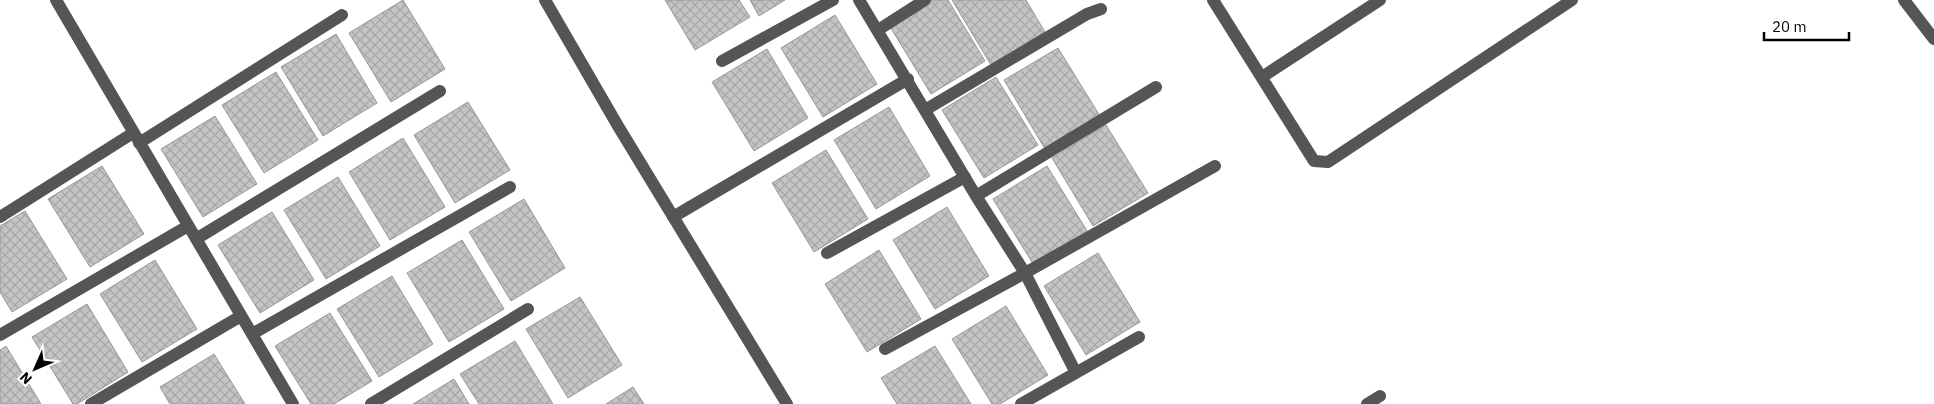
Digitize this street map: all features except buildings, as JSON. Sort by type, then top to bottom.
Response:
[{"type":"street","points":[[56,0],[293,404]]},
{"type":"street","points":[[545,0],[787,404]]},
{"type":"street","points":[[722,61],[833,0]]},
{"type":"street","points":[[859,0],[908,79],[976,196],[1026,273],[1076,373]]},
{"type":"street","points":[[878,30],[925,0]]},
{"type":"street","points":[[1213,0],[1314,161],[1328,162],[1572,0]]},
{"type":"street","points":[[1262,77],[1380,0]]},
{"type":"street","points":[[1904,0],[1934,39]]},
{"type":"street","points":[[925,110],[1087,14],[1101,9]]},
{"type":"street","points":[[0,217],[342,15]]},
{"type":"street","points":[[674,216],[908,79]]},
{"type":"street","points":[[976,196],[1156,87]]},
{"type":"street","points":[[196,239],[440,91]]},
{"type":"street","points":[[885,349],[1026,273],[1215,166]]},
{"type":"street","points":[[827,253],[965,177]]},
{"type":"street","points":[[252,334],[510,187]]},
{"type":"street","points":[[0,335],[188,226]]},
{"type":"street","points":[[371,404],[528,310]]},
{"type":"street","points":[[91,404],[241,316]]},
{"type":"street","points":[[1021,404],[1139,337]]},
{"type":"street","points":[[1367,404],[1380,396]]}]
